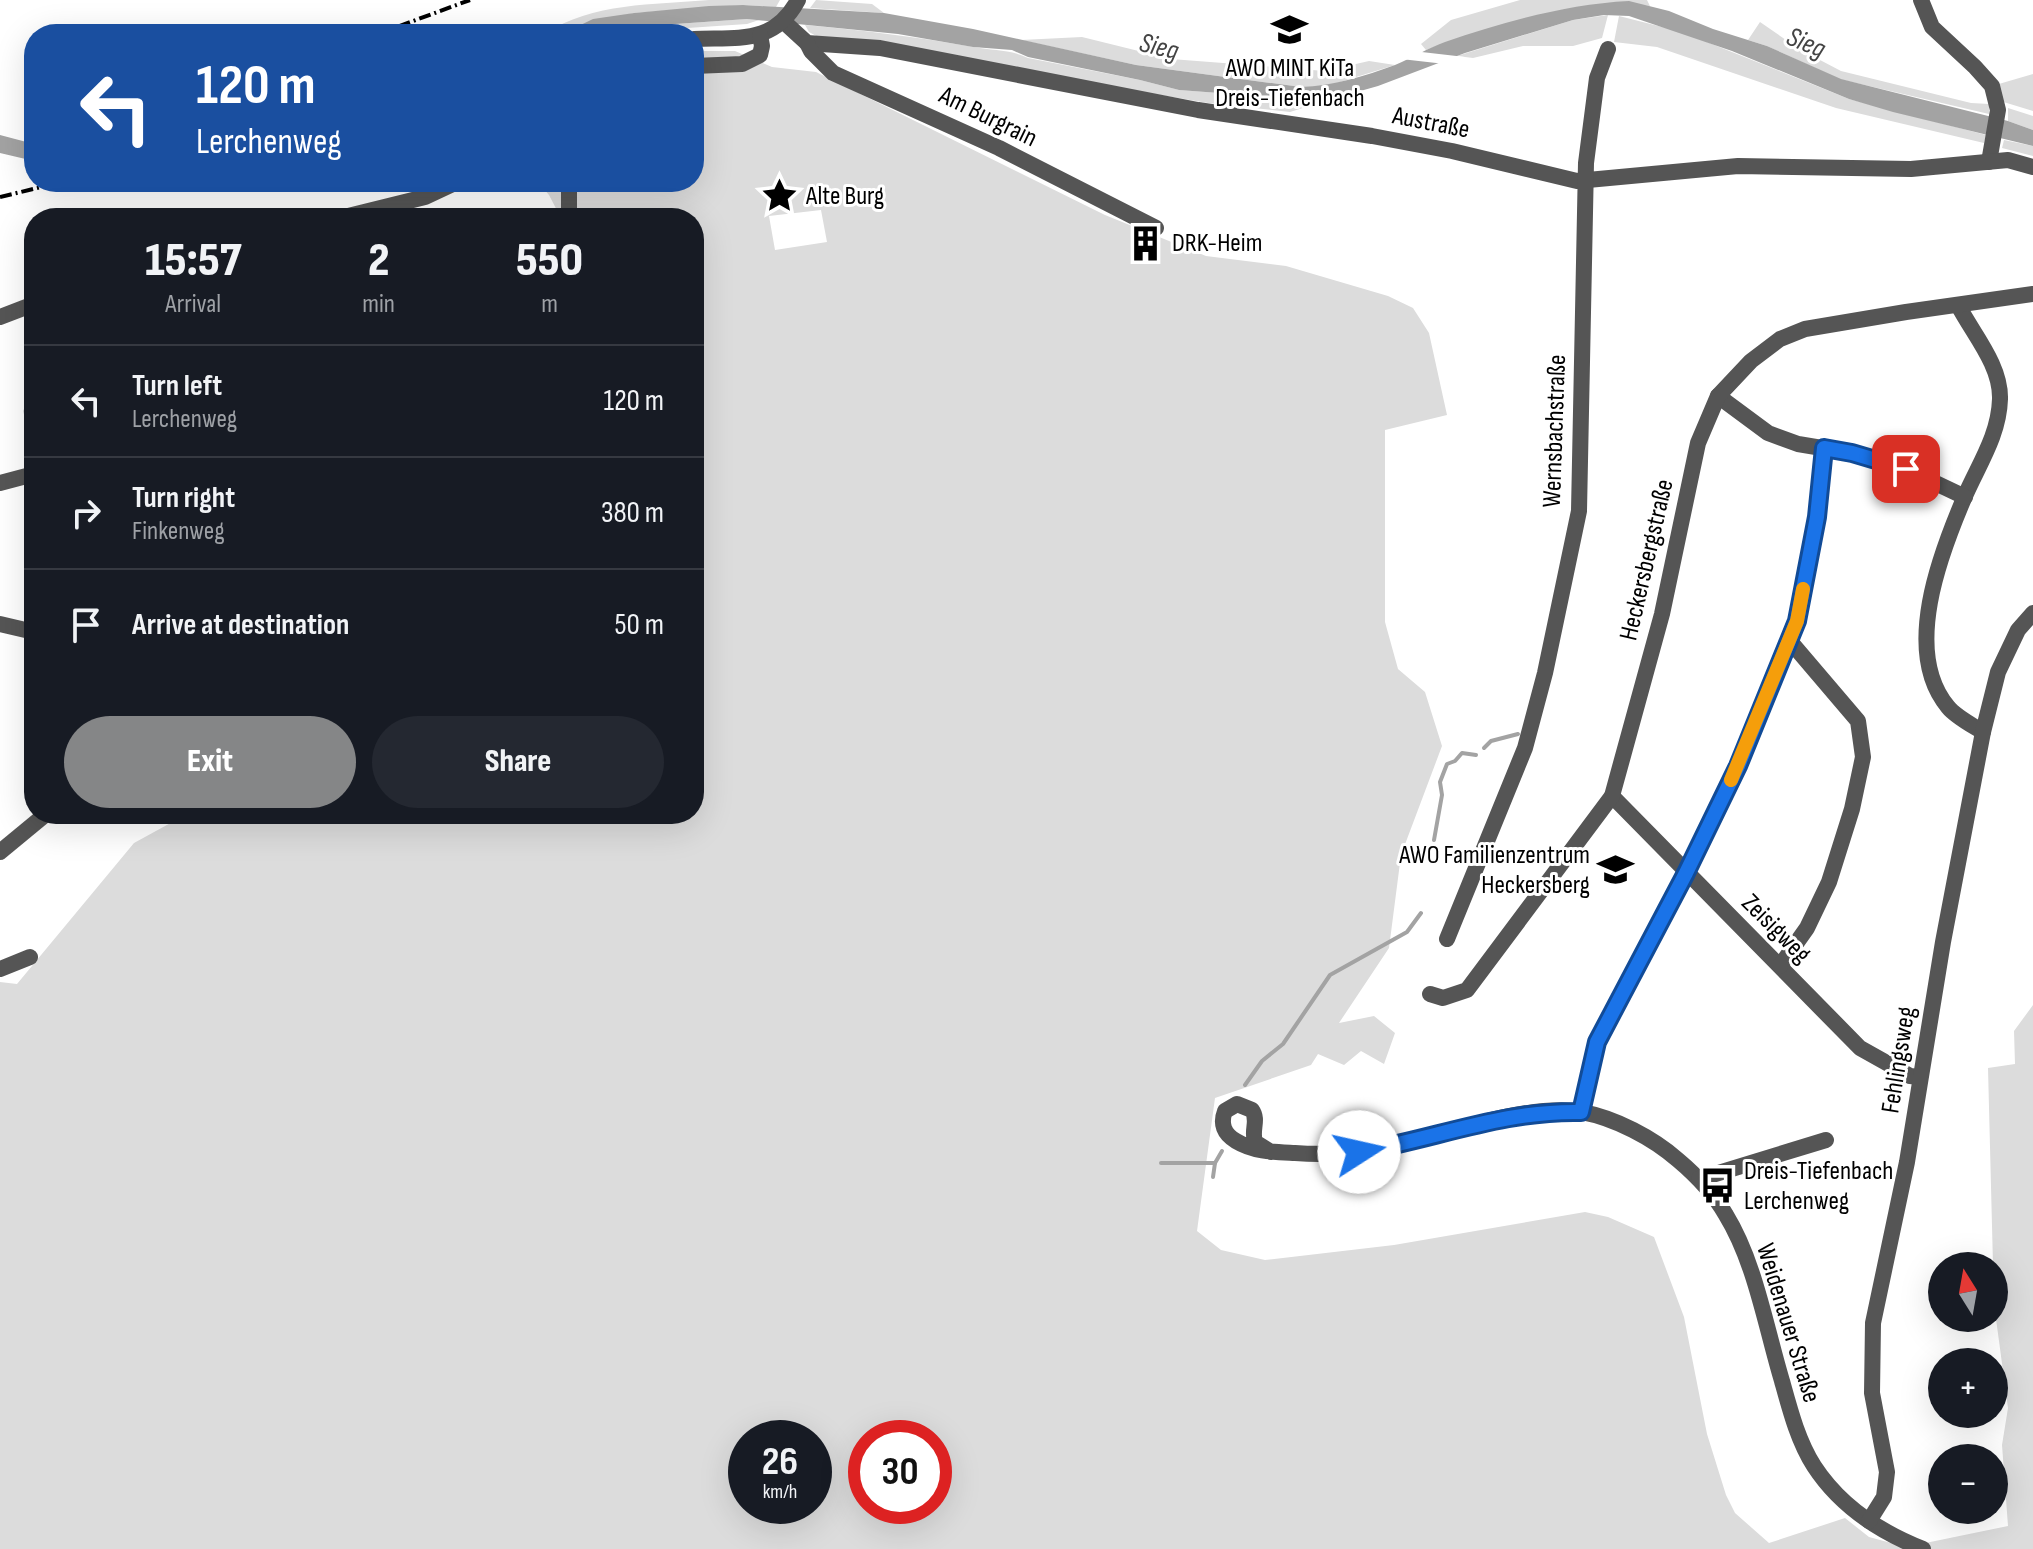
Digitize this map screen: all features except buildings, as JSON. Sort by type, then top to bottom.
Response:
[{"type":"street","points":[[704,66],[742,64],[760,55],[762,46],[782,33],[798,0]]},
{"type":"street","points":[[1921,0],[1932,27],[1992,86],[1998,110],[1989,162]]},
{"type":"street","name":"Austraße","points":[[704,38],[782,33],[880,48],[1198,110],[1452,151],[1577,181],[1738,166],[1911,169],[2008,160],[2033,167]]},
{"type":"street","name":"Am Burgrain","points":[[782,33],[811,51],[833,73],[999,148],[1156,228]]},
{"type":"street","name":"Wernsbachstraße","points":[[1447,939],[1525,748],[1545,673],[1579,511],[1586,163],[1597,78],[1608,49]]},
{"type":"street","points":[[380,208],[436,192]]},
{"type":"street","name":"Heckersbergstraße","points":[[1430,994],[1443,998],[1467,990],[1612,796],[1662,614],[1698,443],[1718,396],[1751,361],[1780,339],[1793,334],[1834,324],[2033,294]]},
{"type":"street","points":[[1958,305],[1992,363],[2000,397],[1994,434],[1948,541],[1925,625],[1936,687],[1949,709],[1983,732]]},
{"type":"street","points":[[0,317],[24,308]]},
{"type":"street","points":[[1718,396],[1768,433],[1798,444],[1852,453],[1906,469],[1965,497]]},
{"type":"street","points":[[1581,1112],[1597,1042],[1738,766],[1797,621],[1817,517],[1824,448]]},
{"type":"street","points":[[0,483],[24,477]]},
{"type":"street","name":"Fehlingsweg","points":[[1869,1521],[1884,1497],[1887,1472],[1873,1404],[1873,1323],[1907,1162],[1919,1077],[1983,732],[1998,672],[2018,630],[2033,613]]},
{"type":"street","points":[[0,624],[24,630]]},
{"type":"street","points":[[1780,966],[1807,928],[1829,882],[1852,809],[1863,757],[1858,721],[1789,640]]},
{"type":"street","name":"Zeisigweg","points":[[1612,796],[1860,1048],[1910,1076],[1919,1077]]},
{"type":"street","points":[[0,852],[34,824]]},
{"type":"street","points":[[0,969],[30,957]]},
{"type":"street","name":"Weidenauer Straße","points":[[1271,1152],[1359,1152],[1396,1146],[1521,1114],[1581,1112],[1632,1130],[1663,1146],[1699,1179],[1727,1215],[1746,1258],[1793,1422],[1814,1466],[1842,1501],[1900,1540],[1923,1549]]},
{"type":"street","points":[[1699,1179],[1826,1140]]},
{"type":"shaded area","points":[[709,0],[780,0],[776,7],[743,5],[634,13],[587,24],[563,24],[603,10]]},
{"type":"shaded area","points":[[816,0],[872,4],[884,13],[810,8]]},
{"type":"shaded area","points":[[1520,0],[1647,0],[1650,6],[1626,5],[1568,11],[1506,25],[1426,50],[1421,44],[1451,20]]},
{"type":"shaded area","points":[[1629,1],[1669,11],[1767,46],[1841,79],[2008,121],[2033,130],[2033,146],[1849,99],[1732,51],[1629,16],[1604,15],[1573,20],[1325,101],[1179,90],[1028,57],[1012,50],[973,47],[898,34],[747,19],[675,24],[583,24],[593,19],[634,13],[709,6],[884,13],[1136,65],[1301,87],[1372,73],[1445,42],[1513,21]]},
{"type":"shaded area","points":[[1608,15],[1602,38],[1573,46],[1523,46],[1473,58],[1457,56],[1573,20]]},
{"type":"shaded area","points":[[1619,16],[1682,32],[1849,99],[1986,135],[1984,143],[1836,108],[1657,47],[1614,42]]},
{"type":"shaded area","points":[[759,20],[747,24],[704,27],[704,24],[675,24]]},
{"type":"shaded area","points":[[1760,22],[1799,49],[1841,71],[1971,103],[1989,104],[1989,114],[1839,79],[1748,40]]},
{"type":"shaded area","points":[[805,25],[1008,52],[1179,90],[1325,101],[1290,112],[1208,103],[820,38],[809,32]]},
{"type":"shaded area","points":[[1082,37],[1171,59],[1325,71],[1369,61],[1395,65],[1324,87],[1301,87],[1136,65],[1021,40]]},
{"type":"shaded area","points":[[704,51],[735,51],[772,67],[816,72],[1105,215],[1206,256],[1286,266],[1388,296],[1413,308],[1429,333],[1447,415],[1385,430],[1385,622],[1398,669],[1425,692],[1442,746],[1401,855],[1389,948],[1339,1023],[1374,1016],[1395,1033],[1384,1064],[1361,1051],[1344,1065],[1318,1054],[1311,1065],[1215,1098],[1197,1231],[1221,1250],[1265,1260],[1394,1245],[1585,1212],[1608,1217],[1654,1237],[1684,1317],[1707,1434],[1726,1495],[1735,1513],[1769,1543],[1845,1518],[1869,1537],[1906,1547],[2008,1526],[2008,1444],[2002,1444],[2005,1428],[2008,1428],[2008,1348],[2000,1348],[1998,1332],[2008,1332],[2008,1252],[1993,1252],[1988,1068],[2015,1064],[2014,1031],[2033,1005],[2033,1549],[0,1549],[0,982],[17,984],[134,843],[169,824],[704,824],[704,208],[556,208],[546,192],[704,192]],"holes":[[[821,210],[827,242],[775,250],[769,216]]]},
{"type":"shaded area","points":[[2033,74],[2033,111],[1997,100],[1992,86]]},
{"type":"shaded area","points":[[2008,108],[2033,116],[2033,130],[2008,121]]},
{"type":"shaded area","points":[[0,135],[24,141],[24,159],[0,153]]},
{"type":"shaded area","points":[[2004,140],[2033,146],[2033,156],[2002,148]]},
{"type":"pier","points":[[1413,51],[1465,57],[1445,64],[1401,59]]},
{"type":"waterway","points":[[1484,748],[1491,741],[1518,734]]},
{"type":"waterway","points":[[1434,840],[1442,795],[1440,782],[1447,764],[1462,753],[1476,755]]},
{"type":"waterway","points":[[1245,1085],[1262,1061],[1283,1044],[1330,975],[1407,932],[1421,913]]},
{"type":"waterway","points":[[1213,1177],[1215,1163],[1222,1151]]},
{"type":"waterway","points":[[1161,1163],[1215,1163]]},
{"type":"railway","points":[[405,24],[470,0]]},
{"type":"railway","points":[[0,197],[24,191]]},
{"type":"slow traffic","points":[[1731,780],[1797,621],[1803,589]]},
{"type":"place","name":"AWO MINT KiTa Dreis-Tiefenbach","points":[[1290,29]]},
{"type":"place","name":"Alte Burg","points":[[780,196]]},
{"type":"place","name":"DRK-Heim","points":[[1146,243]]},
{"type":"place","name":"AWO Familienzentrum Heckersberg","points":[[1616,870]]},
{"type":"place","name":"Dreis-Tiefenbach Lerchenweg","points":[[1718,1186]]},
{"type":"route","points":[[1359,1152],[1396,1146],[1521,1114],[1581,1112],[1597,1042],[1738,766],[1797,621],[1817,517],[1824,448],[1906,469]]},
{"type":"water label","name":"Sieg","points":[[1806,43]]},
{"type":"water label","name":"Sieg","points":[[1159,47]]}]
